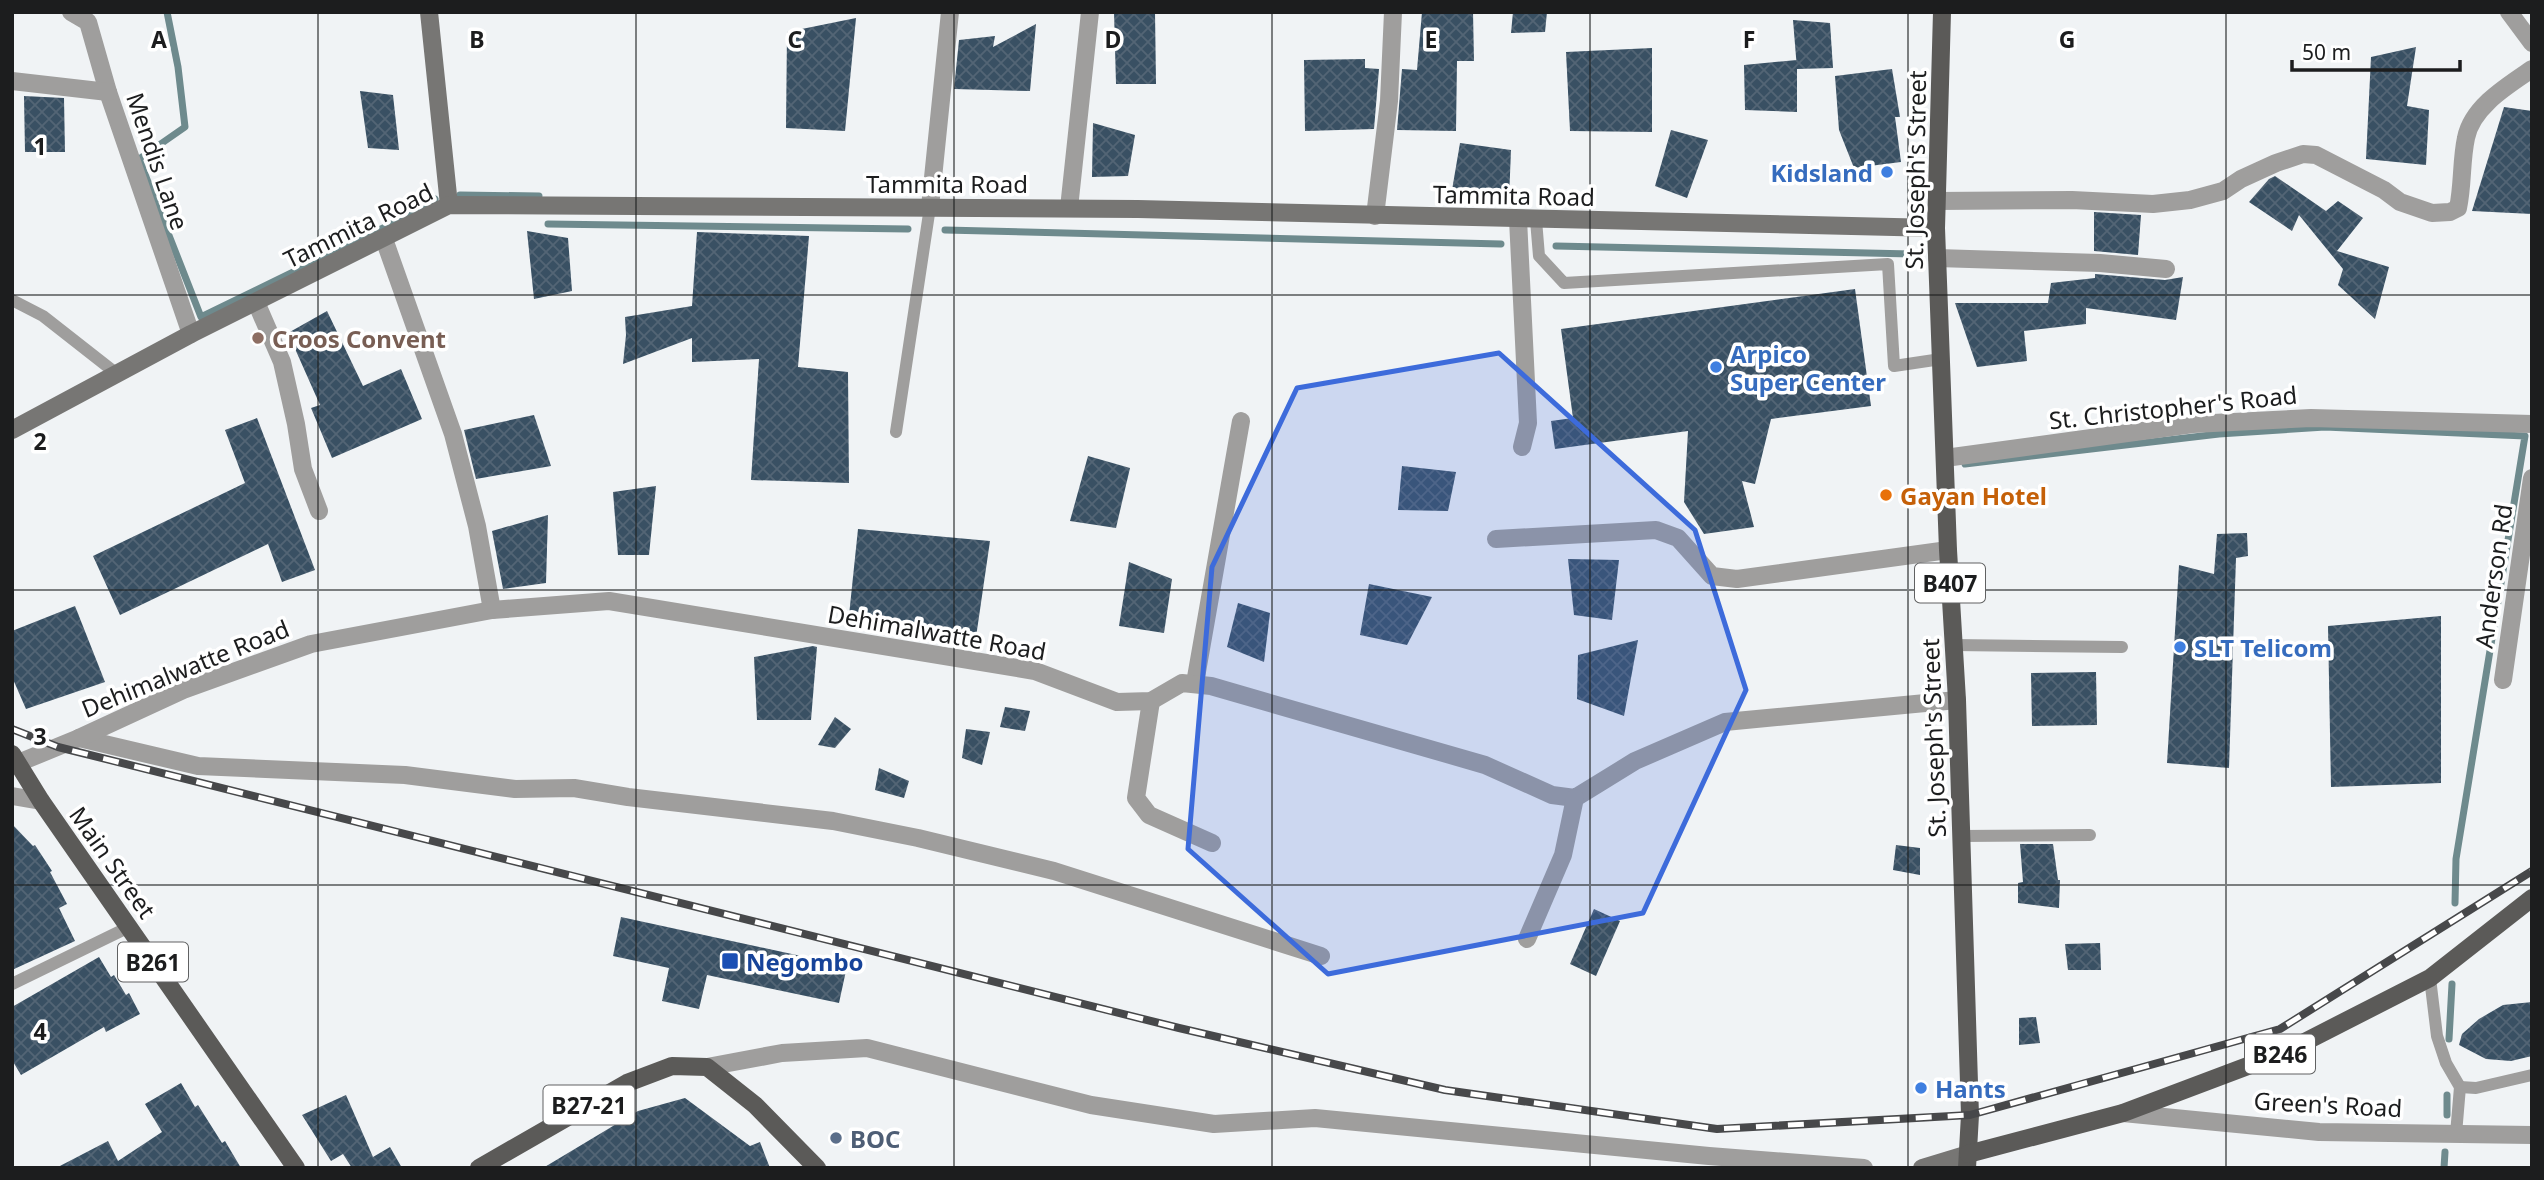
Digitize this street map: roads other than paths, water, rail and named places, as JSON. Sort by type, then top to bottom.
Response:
[{"type":"main road","name":"St. Joseph's Street","points":[[1942,12],[1936,228],[1948,550],[1957,700],[1970,1115],[1967,1161]]},
{"type":"main road","name":"Main Street","points":[[15,759],[41,801],[296,1168]]},
{"type":"main road","name":"B246","points":[[1967,1161],[2123,1113],[2285,1052],[2430,978],[2532,898]]},
{"type":"main road","name":"B27-21","points":[[479,1168],[627,1083],[673,1066],[707,1067]]},
{"type":"main road","points":[[707,1067],[755,1105],[817,1168]]},
{"type":"street","name":"Mendis Lane","points":[[71,12],[88,22],[108,92],[191,334]]},
{"type":"street","points":[[429,12],[449,205]]},
{"type":"street","points":[[930,207],[950,12]]},
{"type":"street","points":[[1069,208],[1090,12]]},
{"type":"street","points":[[1375,216],[1389,101],[1393,12]]},
{"type":"street","points":[[2509,12],[2532,43]]},
{"type":"street","points":[[1937,201],[2073,200],[2153,204],[2178,201],[2223,191],[2253,174],[2303,154],[2316,155],[2384,190],[2400,202],[2432,213],[2450,212],[2458,208],[2466,136],[2473,121],[2482,107],[2532,69]]},
{"type":"street","points":[[12,82],[108,92]]},
{"type":"street","name":"Tammita Road","points":[[12,430],[191,334],[449,205],[1069,208],[1936,228]]},
{"type":"street","points":[[1522,447],[1528,423],[1527,220]]},
{"type":"street","points":[[384,239],[453,434],[477,526],[492,610]]},
{"type":"street","points":[[1937,258],[2101,263],[2166,269]]},
{"type":"street","points":[[257,303],[282,362],[303,468],[319,511]]},
{"type":"street","name":"St. Christopher's Road","points":[[1945,458],[2206,424],[2311,418],[2532,424]]},
{"type":"street","points":[[1241,421],[1195,683],[1485,765],[1552,795],[1575,798],[1635,761],[1726,722],[1957,700]]},
{"type":"street","name":"Anderson Rd","points":[[2504,680],[2532,478]]},
{"type":"street","points":[[1496,539],[1656,530],[1678,538],[1712,576],[1737,579],[1948,550]]},
{"type":"street","name":"Dehimalwatte Road","points":[[15,759],[79,738],[183,690],[310,644],[492,610],[609,601],[1035,671],[1117,702],[1151,701],[1182,683],[1195,683]]},
{"type":"street","points":[[1151,701],[1136,797],[1149,815],[1212,843]]},
{"type":"street","points":[[79,738],[198,765],[405,775],[515,789],[574,788],[628,797],[833,821],[918,838],[1054,871],[1321,956]]},
{"type":"street","points":[[12,796],[41,801]]},
{"type":"street","points":[[1527,939],[1563,855],[1575,798]]},
{"type":"street","points":[[707,1067],[782,1053],[867,1048],[1091,1105],[1214,1124],[1315,1118],[1709,1162],[1864,1168]]},
{"type":"street","name":"Green's Road","points":[[2123,1113],[2319,1132],[2532,1135]]},
{"type":"street","points":[[1922,1168],[1967,1161]]},
{"type":"lane","points":[[896,432],[930,207]]},
{"type":"lane","points":[[1527,220],[1539,256],[1564,283],[1888,264],[1894,366],[1941,359]]},
{"type":"lane","points":[[12,300],[43,316],[117,374]]},
{"type":"lane","points":[[1954,645],[2122,647]]},
{"type":"lane","points":[[1961,836],[2090,835]]},
{"type":"lane","points":[[12,984],[128,927]]},
{"type":"lane","points":[[2430,978],[2437,1036],[2446,1063],[2460,1087],[2456,1133]]},
{"type":"lane","points":[[2460,1087],[2476,1088],[2532,1075]]},
{"type":"waterway","points":[[167,12],[178,67],[185,127],[139,159],[201,317],[422,209],[435,199]]},
{"type":"waterway","points":[[460,195],[539,196]]},
{"type":"waterway","points":[[548,224],[908,229]]},
{"type":"waterway","points":[[945,230],[1501,244]]},
{"type":"waterway","points":[[1556,246],[1912,254]]},
{"type":"waterway","points":[[1965,464],[2219,434],[2325,427],[2525,436],[2456,859],[2455,903]]},
{"type":"waterway","points":[[2449,1039],[2452,984]]},
{"type":"waterway","points":[[2447,1095],[2447,1115]]},
{"type":"waterway","points":[[2444,1168],[2445,1152]]},
{"type":"railway","points":[[12,729],[58,747],[1179,1028],[1445,1090],[1717,1129],[1970,1115],[2280,1029],[2532,871]]},
{"type":"place","name":"Kidsland","points":[[1887,172]]},
{"type":"place","name":"Croos Convent","points":[[258,338]]},
{"type":"place","name":"Arpico Super Center","points":[[1716,367]]},
{"type":"place","name":"Gayan Hotel","points":[[1886,495]]},
{"type":"place","name":"SLT Telicom","points":[[2180,647]]},
{"type":"place","name":"Negombo","points":[[730,961]]},
{"type":"place","name":"Hants","points":[[1921,1088]]},
{"type":"place","name":"BOC","points":[[836,1138]]}]
